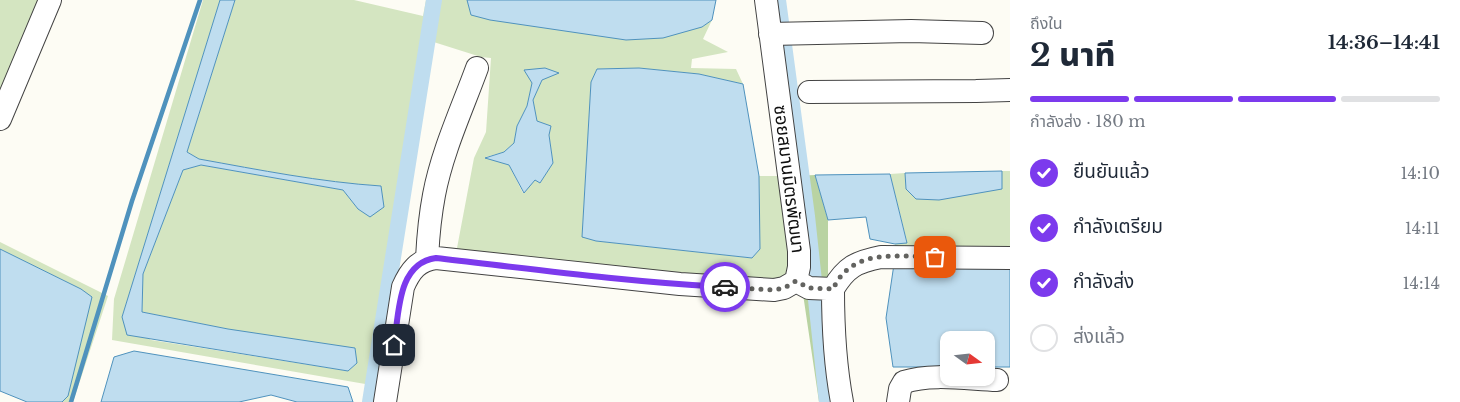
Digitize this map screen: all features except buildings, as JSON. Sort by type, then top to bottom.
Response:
[{"type":"street","points":[[0,118],[50,0]]},
{"type":"street","name":"ซอยสมานมิตรพัฒนา","points":[[766,0],[770,34],[794,92],[799,267],[815,287],[833,328],[842,402]]},
{"type":"street","points":[[770,34],[911,31],[982,33]]},
{"type":"street","points":[[426,260],[428,228],[434,193],[478,68]]},
{"type":"street","points":[[794,92],[1010,90]]},
{"type":"street","points":[[385,402],[403,287],[408,274],[426,260],[436,258],[689,285],[774,290],[815,287],[841,275],[865,260],[881,256],[1010,258]]},
{"type":"street","points":[[898,402],[900,389],[904,382],[913,379],[996,380]]},
{"type":"green space","points":[[0,0],[44,0],[0,104]]},
{"type":"green space","points":[[203,0],[220,0],[122,317],[151,340],[348,371],[357,363],[228,329],[142,312],[143,274],[183,170],[201,165],[343,190],[358,209],[381,186],[335,182],[267,171],[199,159],[187,152],[235,0],[354,0],[423,16],[426,0],[467,0],[471,15],[702,27],[712,20],[703,39],[728,52],[692,59],[691,68],[736,69],[743,84],[699,74],[639,68],[597,69],[591,82],[582,236],[596,241],[752,258],[760,249],[759,176],[780,176],[791,270],[784,281],[440,253],[442,247],[457,248],[474,158],[486,132],[491,58],[481,57],[421,38],[371,385],[112,340],[114,299]],"holes":[[[559,72],[542,80],[533,100],[537,121],[551,126],[549,134],[553,163],[540,183],[535,179],[523,193],[509,165],[486,157],[504,152],[514,143],[517,126],[527,106],[532,83]]]},
{"type":"green space","points":[[1002,171],[1010,171],[1010,252],[895,250],[895,244],[907,242],[890,174],[905,173],[906,189],[1002,189]]},
{"type":"green space","points":[[815,175],[828,220],[828,300],[836,402],[819,402],[803,294],[794,176]]},
{"type":"green space","points":[[0,242],[108,296],[73,402],[62,402],[68,396],[81,289],[0,249]]},
{"type":"water","points":[[220,0],[235,0],[187,152],[199,159],[267,171],[335,182],[381,186],[384,207],[370,217],[358,209],[343,190],[201,165],[183,170],[143,274],[142,312],[228,329],[355,348],[357,363],[348,371],[127,335],[122,317]]},
{"type":"water","points":[[467,0],[716,0],[712,20],[702,27],[663,38],[626,40],[490,20],[471,15]]},
{"type":"water","points":[[545,68],[559,73],[542,80],[533,100],[537,121],[551,126],[549,135],[553,163],[540,183],[535,180],[524,193],[509,165],[485,158],[504,152],[514,143],[517,126],[527,106],[532,83],[524,70]]},
{"type":"water","points":[[639,68],[699,74],[743,84],[759,176],[760,249],[752,258],[596,241],[582,237],[591,82],[597,69]]},
{"type":"water","points":[[1002,171],[1002,189],[939,200],[916,199],[906,189],[905,173]]},
{"type":"water","points":[[890,174],[907,243],[895,244],[870,239],[866,217],[828,220],[815,175]]},
{"type":"water","points":[[0,249],[81,289],[92,297],[68,396],[62,402],[27,402],[0,391]]},
{"type":"water","points":[[894,264],[1010,268],[1010,367],[995,367],[995,331],[940,331],[940,367],[893,367],[886,318]]},
{"type":"water","points":[[134,351],[348,387],[353,402],[297,402],[271,395],[239,402],[101,402],[114,357]]},
{"type":"waterway","points":[[71,402],[132,201],[200,0]]},
{"type":"waterway","points":[[370,402],[434,0]]},
{"type":"waterway","points":[[778,0],[807,216],[827,402]]},
{"type":"way so far","points":[[725,287],[774,290],[784,288],[796,281],[809,288],[833,289],[841,275],[865,260],[881,256],[935,257]]},
{"type":"route","points":[[394,345],[403,287],[408,274],[426,260],[436,258],[574,274],[725,287]]}]
